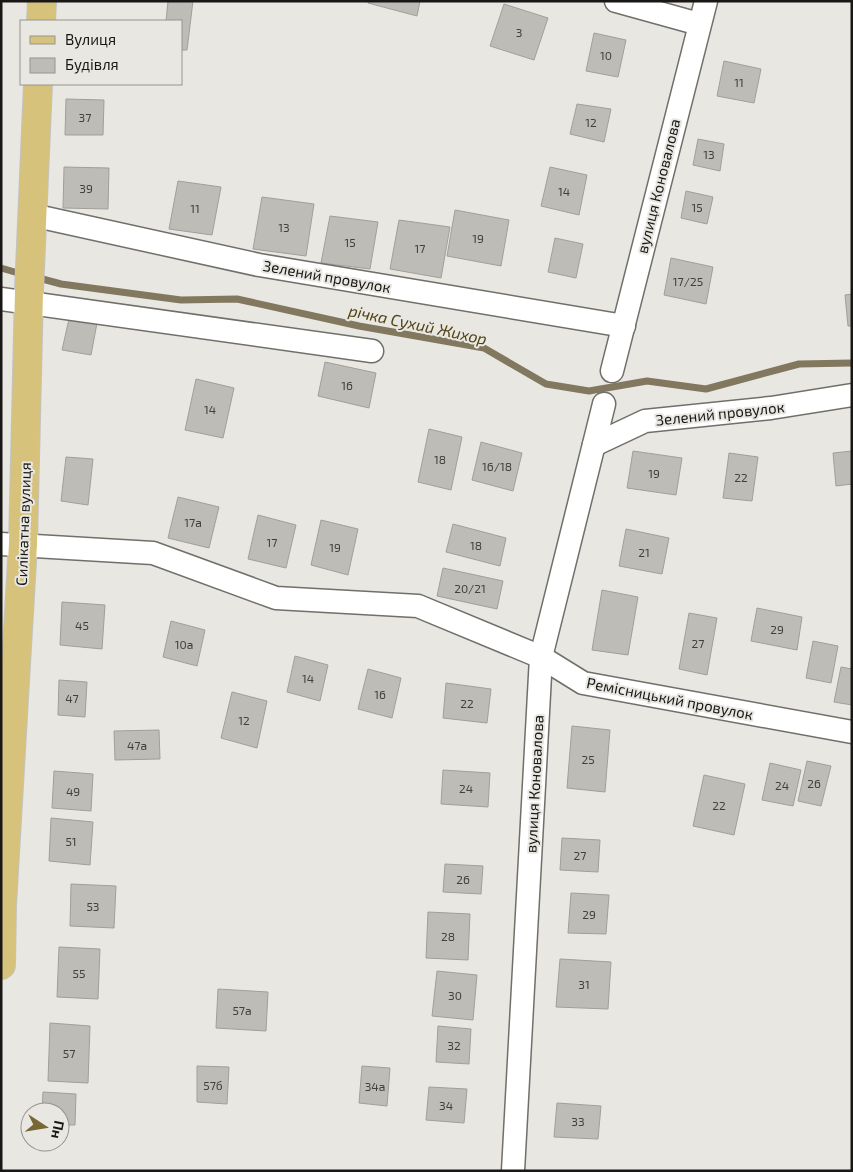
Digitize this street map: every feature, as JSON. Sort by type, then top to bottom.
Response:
[{"type":"main road","points":[[41,20],[42,1]]},
{"type":"main road","name":"Силікатна вулиця","points":[[1,965],[12,544],[29,298],[38,85]]},
{"type":"street","points":[[616,1],[699,24]]},
{"type":"street","name":"вулиця Коновалова","points":[[612,371],[706,1]]},
{"type":"street","name":"Зелений провулок","points":[[32,215],[259,265],[624,326]]},
{"type":"street","points":[[1,300],[29,298],[372,351]]},
{"type":"street","name":"Зелений провулок","points":[[594,445],[645,421],[771,408],[852,395]]},
{"type":"street","name":"вулиця Коновалова","points":[[512,1171],[541,657],[604,404]]},
{"type":"street","name":"Ремісницький провулок","points":[[12,544],[153,553],[276,598],[418,606],[541,657],[583,683],[852,732]]},
{"type":"building","points":[[168,1],[193,1],[187,50],[182,50],[182,20],[166,20]]},
{"type":"building","points":[[368,1],[420,1],[417,16],[368,3]]},
{"type":"building","points":[[504,4],[548,18],[534,60],[490,46]]},
{"type":"building","points":[[594,33],[626,40],[618,77],[586,71]]},
{"type":"building","points":[[724,61],[761,69],[754,103],[717,96]]},
{"type":"building","points":[[66,99],[104,100],[103,135],[65,135]]},
{"type":"building","points":[[577,104],[611,109],[604,142],[570,134]]},
{"type":"building","points":[[698,139],[724,144],[720,171],[693,165]]},
{"type":"building","points":[[64,167],[109,168],[108,209],[63,208]]},
{"type":"building","points":[[550,167],[587,175],[579,215],[541,206]]},
{"type":"building","points":[[178,181],[221,187],[212,235],[169,229]]},
{"type":"building","points":[[686,191],[713,197],[707,224],[681,218]]},
{"type":"building","points":[[262,197],[314,204],[306,256],[253,249]]},
{"type":"building","points":[[455,210],[509,220],[501,266],[447,256]]},
{"type":"building","points":[[330,216],[378,222],[370,269],[321,263]]},
{"type":"building","points":[[399,220],[450,227],[441,278],[390,269]]},
{"type":"building","points":[[555,238],[583,244],[576,278],[548,272]]},
{"type":"building","points":[[671,258],[713,267],[706,304],[664,295]]},
{"type":"building","points":[[852,294],[852,326],[848,326],[845,295]]},
{"type":"building","points":[[69,319],[97,323],[91,355],[62,350]]},
{"type":"building","points":[[325,362],[376,373],[369,408],[318,396]]},
{"type":"building","points":[[196,379],[234,388],[223,438],[185,430]]},
{"type":"building","points":[[429,429],[462,437],[451,490],[418,482]]},
{"type":"building","points":[[481,442],[522,453],[513,491],[472,480]]},
{"type":"building","points":[[633,451],[682,458],[676,495],[627,488]]},
{"type":"building","points":[[852,451],[852,484],[836,486],[833,453]]},
{"type":"building","points":[[729,453],[758,457],[752,501],[723,498]]},
{"type":"building","points":[[66,457],[93,459],[88,505],[61,501]]},
{"type":"building","points":[[178,497],[219,507],[209,548],[168,538]]},
{"type":"building","points":[[258,515],[296,525],[286,568],[248,559]]},
{"type":"building","points":[[321,520],[358,529],[348,575],[311,565]]},
{"type":"building","points":[[453,524],[506,538],[500,566],[446,552]]},
{"type":"building","points":[[626,529],[669,538],[662,574],[619,566]]},
{"type":"building","points":[[443,568],[503,581],[497,609],[437,596]]},
{"type":"building","points":[[602,590],[638,597],[628,655],[592,650]]},
{"type":"building","points":[[62,602],[105,605],[102,649],[60,645]]},
{"type":"building","points":[[757,608],[802,617],[797,650],[751,641]]},
{"type":"building","points":[[689,613],[717,618],[707,675],[679,669]]},
{"type":"building","points":[[171,621],[205,630],[197,666],[163,657]]},
{"type":"building","points":[[813,641],[838,646],[831,683],[806,678]]},
{"type":"building","points":[[295,656],[328,665],[320,701],[287,692]]},
{"type":"building","points":[[841,667],[852,669],[852,705],[834,702]]},
{"type":"building","points":[[368,669],[401,678],[392,718],[358,709]]},
{"type":"building","points":[[59,680],[87,682],[85,717],[58,715]]},
{"type":"building","points":[[446,683],[491,689],[487,723],[443,718]]},
{"type":"building","points":[[232,692],[267,701],[257,748],[221,738]]},
{"type":"building","points":[[572,726],[610,730],[605,792],[567,788]]},
{"type":"building","points":[[159,730],[160,759],[115,760],[114,731]]},
{"type":"building","points":[[807,761],[831,766],[821,806],[798,801]]},
{"type":"building","points":[[770,763],[801,770],[793,806],[762,800]]},
{"type":"building","points":[[443,770],[490,773],[488,807],[441,804]]},
{"type":"building","points":[[54,771],[93,774],[91,811],[52,808]]},
{"type":"building","points":[[704,775],[745,784],[734,835],[693,826]]},
{"type":"building","points":[[51,818],[93,822],[90,865],[49,861]]},
{"type":"building","points":[[562,838],[600,840],[598,872],[560,870]]},
{"type":"building","points":[[445,864],[483,866],[481,894],[443,892]]},
{"type":"building","points":[[71,884],[116,886],[114,928],[70,926]]},
{"type":"building","points":[[571,893],[609,895],[606,934],[568,933]]},
{"type":"building","points":[[428,912],[470,914],[468,960],[426,958]]},
{"type":"building","points":[[59,947],[100,949],[98,999],[57,997]]},
{"type":"building","points":[[560,959],[611,962],[608,1009],[556,1007]]},
{"type":"building","points":[[437,971],[477,975],[473,1020],[432,1016]]},
{"type":"building","points":[[218,989],[268,992],[266,1031],[216,1028]]},
{"type":"building","points":[[50,1023],[90,1026],[88,1083],[48,1081]]},
{"type":"building","points":[[438,1026],[471,1029],[469,1064],[436,1062]]},
{"type":"building","points":[[197,1066],[229,1067],[227,1104],[197,1102]]},
{"type":"building","points":[[362,1066],[390,1068],[387,1106],[359,1103]]},
{"type":"building","points":[[429,1087],[467,1089],[464,1123],[426,1120]]},
{"type":"building","points":[[43,1092],[76,1094],[75,1125],[70,1125],[70,1102],[42,1102]]},
{"type":"building","points":[[557,1103],[601,1106],[598,1139],[554,1137]]},
{"type":"waterway","name":"річка Сухий Жихор","points":[[1,268],[25,275]]},
{"type":"waterway","name":"річка Сухий Жихор","points":[[35,277],[61,284],[181,300],[237,299],[359,326],[484,348],[546,384],[589,391],[647,381],[706,389],[799,364],[852,363]]}]
